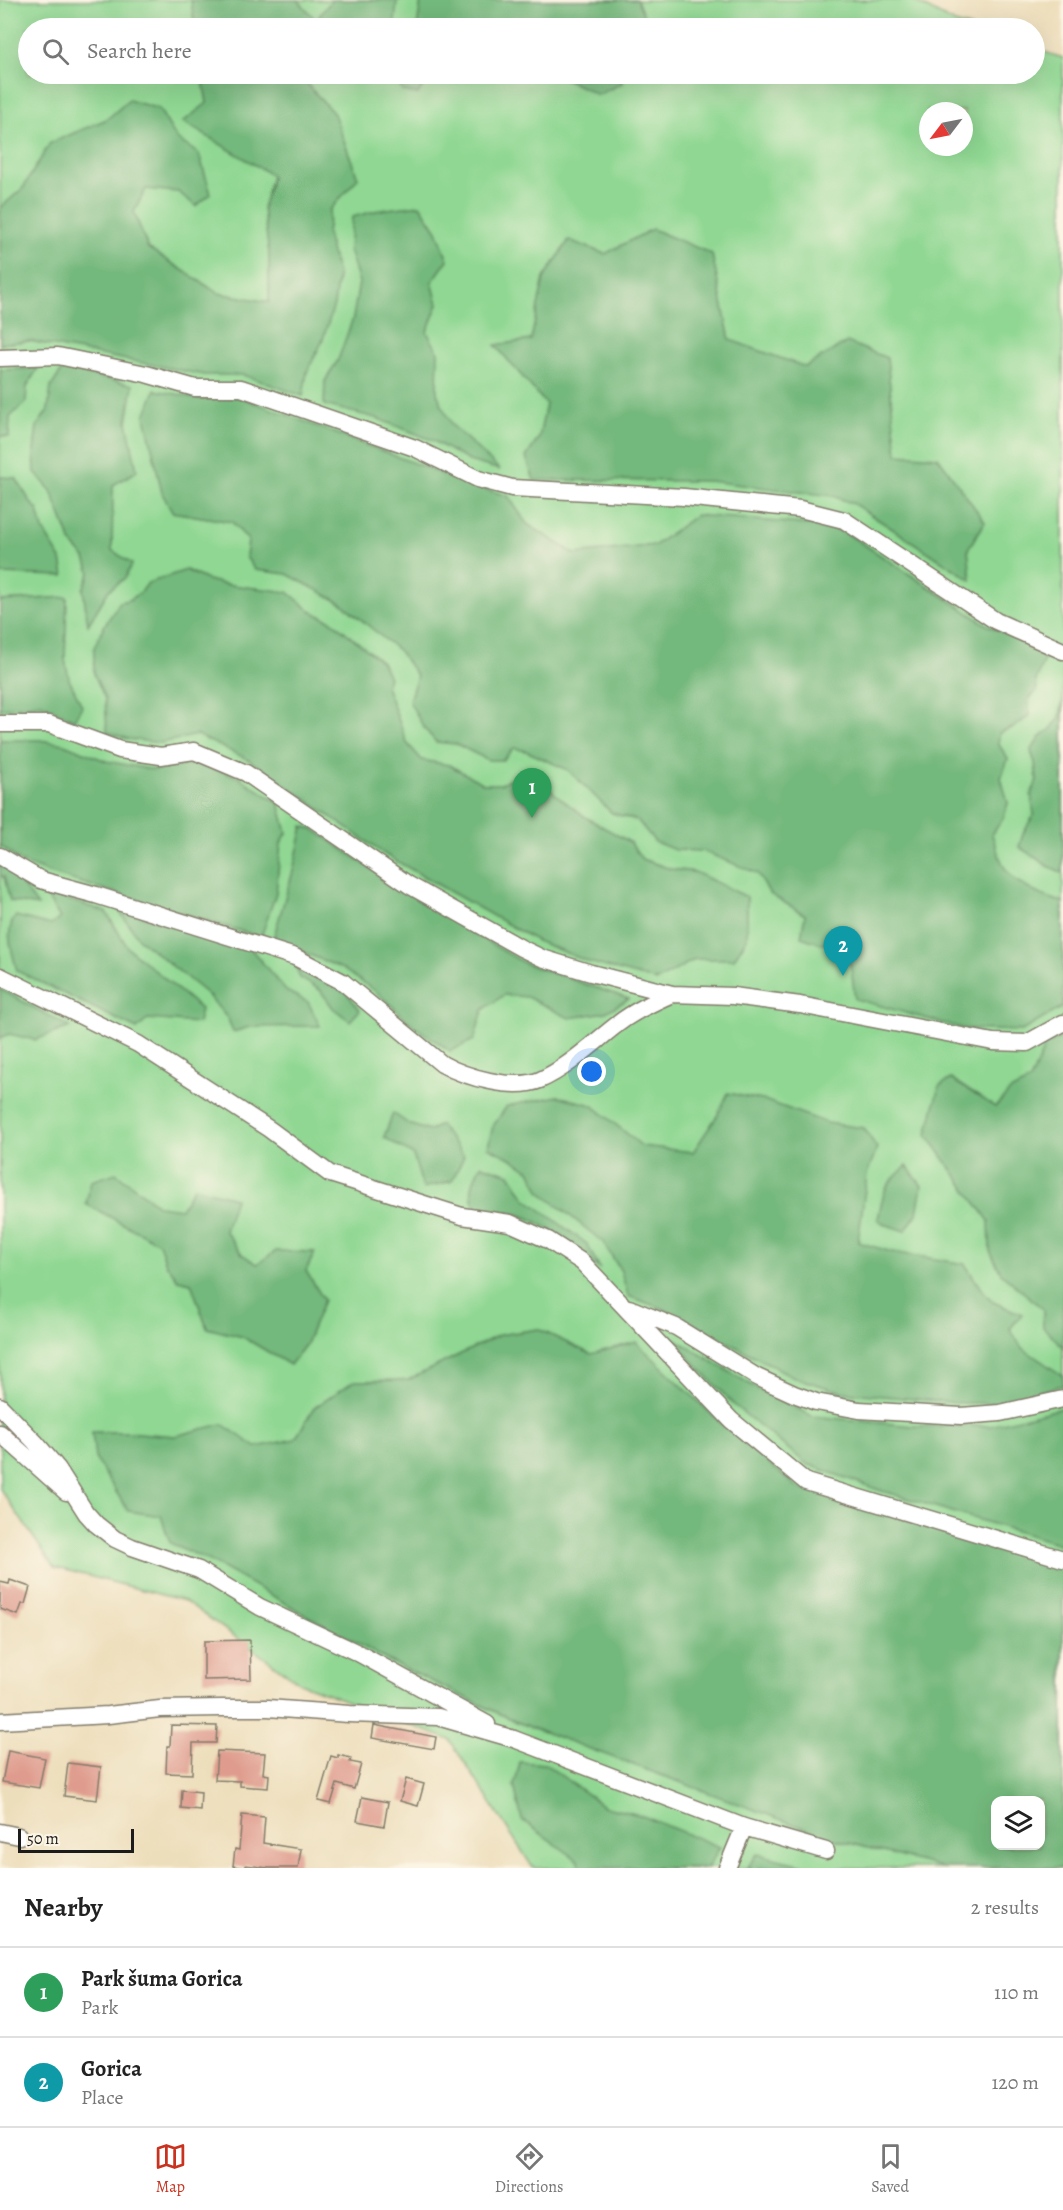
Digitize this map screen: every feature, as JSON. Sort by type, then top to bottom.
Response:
[{"type":"street","points":[[0,358],[58,356],[146,374],[195,388],[241,388],[415,448],[478,479],[512,488],[684,497],[800,509],[844,520],[996,621],[1063,651]]},
{"type":"street","points":[[0,724],[49,724],[130,752],[161,756],[194,752],[246,773],[409,885],[542,958],[672,994],[732,996],[800,1005],[993,1042],[1027,1043],[1063,1023]]},
{"type":"street","points":[[0,856],[41,880],[295,957],[343,981],[441,1064],[455,1071],[502,1084],[538,1081],[558,1069],[622,1021],[672,994]]},
{"type":"street","points":[[0,976],[138,1044],[269,1129],[330,1174],[462,1216],[510,1223],[548,1240],[582,1262],[731,1420],[806,1482],[1063,1559]]},
{"type":"street","points":[[622,1306],[676,1327],[758,1377],[816,1402],[859,1410],[961,1416],[1000,1413],[1063,1399]]},
{"type":"street","points":[[0,1406],[50,1460],[72,1495],[96,1524],[124,1544],[199,1570],[260,1607],[360,1654],[514,1739]]},
{"type":"street","points":[[0,1433],[72,1495]]},
{"type":"street","points":[[0,1721],[108,1715],[160,1709],[268,1708],[438,1717],[514,1739],[744,1827],[826,1851]]},
{"type":"street","points":[[727,1868],[744,1827]]},
{"type":"street","points":[[0,1832],[20,1836]]},
{"type":"green space","points":[[0,0],[912,0],[946,18],[18,18],[18,84],[1045,84],[1045,52],[1063,58],[1063,1868],[533,1868],[450,1740],[300,1683],[185,1601],[54,1567],[0,1489]]},
{"type":"green space","points":[[191,0],[298,0],[314,18],[194,18]]},
{"type":"green space","points":[[332,0],[397,0],[395,18],[318,18]]},
{"type":"green space","points":[[421,0],[637,0],[645,18],[418,18]]},
{"type":"green space","points":[[204,84],[307,84],[334,114],[358,178],[330,210],[327,234],[338,276],[334,305],[322,342],[307,372],[303,396],[243,375],[205,375],[29,341],[0,344],[0,208],[23,188],[50,143],[107,119],[129,100],[159,109],[177,139],[199,154],[211,194],[196,206],[178,192],[146,189],[134,212],[148,248],[218,293],[269,302],[269,254],[263,208],[272,175],[183,122],[207,103]]},
{"type":"green space","points":[[399,84],[424,84],[418,94],[402,91]]},
{"type":"green space","points":[[575,84],[620,84],[598,95]]},
{"type":"green space","points":[[420,205],[437,231],[448,260],[432,282],[438,304],[427,332],[438,352],[437,393],[453,426],[500,470],[469,461],[432,440],[376,418],[324,405],[325,381],[338,360],[353,318],[359,282],[349,250],[352,217],[379,210]]},
{"type":"green space","points":[[652,229],[712,254],[730,340],[805,367],[847,342],[887,358],[897,454],[938,457],[985,522],[968,549],[971,580],[854,504],[833,496],[709,481],[534,480],[526,457],[539,438],[546,404],[495,345],[531,340],[544,278],[569,240],[605,254]]},
{"type":"green space","points":[[38,368],[27,386],[26,402],[10,417],[9,437],[0,436],[0,370]]},
{"type":"green space","points":[[63,368],[133,385],[127,422],[137,471],[113,485],[112,550],[132,564],[125,578],[109,590],[88,625],[83,589],[90,573],[85,558],[72,544],[51,491],[35,472],[34,451],[37,426],[48,410],[51,387]]},
{"type":"green space","points":[[155,390],[202,399],[237,396],[477,487],[508,496],[527,524],[575,554],[655,545],[696,515],[824,526],[845,532],[987,625],[1047,652],[1036,680],[1037,691],[1029,699],[1029,716],[1013,728],[1000,732],[998,743],[1008,759],[1001,778],[1008,803],[1003,819],[992,834],[1001,862],[1011,876],[1048,898],[1063,902],[1063,1007],[1022,1031],[964,1029],[855,999],[851,967],[840,941],[822,944],[801,937],[805,915],[770,894],[757,873],[702,851],[675,850],[655,842],[638,821],[612,813],[568,770],[526,751],[514,748],[503,760],[488,760],[456,744],[436,742],[424,728],[409,701],[417,676],[399,651],[341,603],[287,574],[255,570],[246,557],[248,540],[232,522],[172,512],[162,493],[145,416]]},
{"type":"green space","points":[[0,477],[16,478],[31,503],[38,510],[43,530],[61,559],[64,576],[0,574]]},
{"type":"green space","points":[[186,570],[223,584],[288,592],[311,611],[333,622],[382,662],[389,678],[386,686],[407,743],[422,760],[449,765],[484,784],[501,784],[531,767],[553,792],[568,804],[587,818],[630,842],[642,859],[671,869],[695,872],[747,897],[747,938],[734,959],[695,959],[657,981],[589,962],[537,941],[386,855],[249,760],[197,735],[160,743],[128,739],[107,732],[105,699],[94,674],[94,648],[104,626],[120,602],[129,600],[142,591],[148,583]]},
{"type":"green space","points":[[67,597],[65,659],[69,679],[82,706],[74,720],[41,703],[0,709],[0,601]]},
{"type":"green space","points":[[1063,698],[1063,873],[1019,847],[1034,814],[1031,794],[1037,781],[1031,751],[1040,737],[1051,729],[1060,717]]},
{"type":"green space","points":[[0,740],[40,740],[64,744],[106,761],[154,770],[199,763],[238,777],[279,803],[287,833],[281,843],[276,893],[261,937],[53,874],[21,862],[0,845]]},
{"type":"green space","points":[[303,826],[314,830],[429,907],[524,963],[629,999],[606,1012],[569,1018],[527,997],[504,995],[483,1010],[474,1040],[450,1051],[414,1026],[378,993],[343,969],[273,939],[293,871]]},
{"type":"green space","points":[[0,865],[12,871],[38,906],[10,901],[4,877],[0,876]]},
{"type":"green space","points":[[44,892],[106,912],[128,948],[201,1009],[198,1023],[148,1019],[137,1029],[17,971],[10,936],[12,922],[16,916],[51,925],[60,918]]},
{"type":"green space","points":[[117,908],[251,949],[286,991],[308,1002],[320,1026],[250,1027],[233,1032],[228,1019],[207,994],[139,939]]},
{"type":"green space","points":[[296,967],[346,992],[360,1010],[350,1021],[333,1008],[320,990],[300,978]]},
{"type":"green space","points":[[0,989],[70,1027],[35,1040],[9,1034],[0,1038]]},
{"type":"green space","points":[[1063,1036],[1063,1347],[1043,1327],[1043,1309],[1001,1273],[990,1251],[989,1221],[927,1135],[939,1086],[951,1079],[995,1107],[1010,1091],[1030,1081],[1045,1045]]},
{"type":"green space","points":[[728,1093],[767,1101],[827,1123],[864,1128],[877,1148],[867,1174],[858,1242],[892,1252],[965,1264],[993,1302],[1022,1314],[1010,1329],[1022,1348],[1063,1376],[1063,1385],[998,1403],[957,1403],[842,1392],[796,1378],[666,1310],[628,1296],[621,1271],[603,1242],[539,1191],[531,1172],[488,1147],[493,1126],[507,1106],[558,1096],[592,1105],[642,1146],[693,1152],[717,1116]]},
{"type":"green space","points":[[393,1113],[409,1124],[429,1131],[440,1125],[464,1156],[452,1181],[423,1188],[413,1155],[384,1137]]},
{"type":"green space","points":[[481,1165],[510,1174],[525,1198],[587,1244],[600,1269],[546,1227],[526,1217],[496,1211],[478,1211],[472,1199],[472,1188]]},
{"type":"green space","points":[[907,1166],[922,1186],[917,1214],[905,1231],[884,1224],[878,1219],[886,1189]]},
{"type":"green space","points":[[116,1173],[159,1206],[181,1209],[194,1187],[235,1198],[225,1231],[242,1254],[257,1264],[276,1251],[315,1252],[306,1271],[324,1300],[306,1344],[290,1365],[243,1337],[207,1328],[191,1283],[178,1280],[166,1264],[159,1243],[86,1204],[91,1181]]},
{"type":"green space","points":[[538,1329],[591,1354],[636,1342],[725,1427],[797,1487],[1063,1567],[1063,1868],[944,1868],[834,1839],[517,1722],[389,1661],[210,1561],[170,1543],[161,1516],[128,1511],[95,1458],[92,1432],[175,1436],[222,1424],[256,1447],[295,1439],[314,1408],[354,1381],[408,1380],[499,1335]]},
{"type":"green space","points":[[667,1334],[758,1389],[812,1416],[913,1426],[990,1426],[1063,1408],[1063,1545],[882,1491],[807,1464],[735,1406]]},
{"type":"green space","points":[[520,1762],[545,1764],[605,1807],[640,1815],[720,1847],[707,1868],[580,1868],[579,1861],[522,1820],[514,1786]]},
{"type":"green space","points":[[757,1854],[815,1868],[747,1868]]},
{"type":"building","points":[[10,1580],[30,1587],[25,1604],[22,1604],[18,1615],[0,1609],[0,1582],[9,1584]]},
{"type":"building","points":[[250,1640],[251,1679],[204,1680],[204,1641]]},
{"type":"building","points":[[171,1725],[217,1726],[216,1743],[193,1743],[192,1774],[166,1773],[167,1746],[170,1746]]},
{"type":"building","points":[[374,1725],[436,1737],[434,1749],[372,1738]]},
{"type":"building","points":[[8,1751],[45,1758],[39,1788],[2,1782]]},
{"type":"building","points":[[217,1751],[265,1753],[263,1774],[269,1775],[268,1788],[240,1786],[240,1781],[215,1780]]},
{"type":"building","points":[[338,1755],[351,1758],[350,1762],[361,1764],[354,1789],[337,1784],[331,1804],[318,1801],[331,1756],[338,1758]]},
{"type":"building","points":[[68,1763],[101,1767],[97,1800],[64,1796]]},
{"type":"building","points":[[406,1779],[424,1784],[418,1806],[400,1801]]},
{"type":"building","points":[[182,1790],[201,1792],[200,1810],[181,1808]]},
{"type":"building","points":[[362,1797],[388,1802],[384,1826],[357,1821]]},
{"type":"building","points":[[242,1815],[265,1817],[263,1843],[301,1849],[298,1868],[233,1866],[235,1849],[239,1850]]},
{"type":"place","name":"Park šuma Gorica","points":[[532,818]]},
{"type":"place","name":"Gorica","points":[[843,976]]}]
